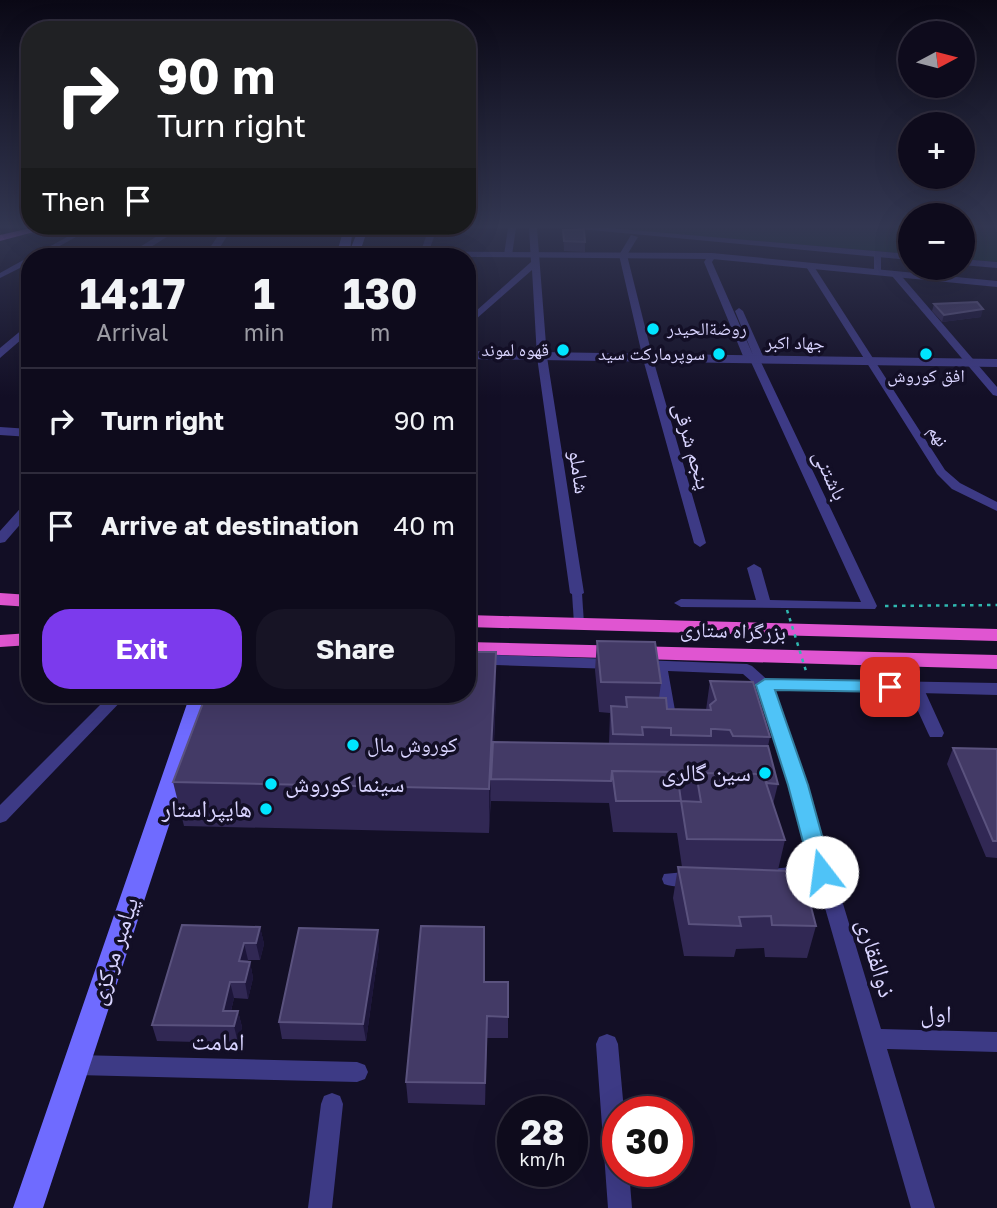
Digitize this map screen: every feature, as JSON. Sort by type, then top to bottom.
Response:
[{"type":"highway","points":[[0,599],[21,600]]},
{"type":"highway","name":"بزرگراه ستاری","points":[[476,621],[997,635]]},
{"type":"highway","points":[[0,628],[21,629]]},
{"type":"highway","points":[[0,642],[21,640]]},
{"type":"highway","name":"بزرگراه ستاری","points":[[476,648],[997,662]]},
{"type":"main road","name":"پیامبر مرکزی","points":[[28,1208],[198,703]]},
{"type":"street","points":[[476,315],[508,284]]},
{"type":"street","name":"شاملو","points":[[536,284],[542,357],[577,593]]},
{"type":"street","name":"پنجم شرقی","points":[[630,284],[648,359],[700,542]]},
{"type":"street","name":"باشتنی","points":[[718,284],[748,356],[755,360],[870,606]]},
{"type":"street","name":"نهم","points":[[821,284],[940,472],[956,486],[997,507]]},
{"type":"street","points":[[904,284],[997,393]]},
{"type":"street","points":[[0,354],[21,334]]},
{"type":"street","name":"جهاد اکبر","points":[[476,355],[997,363]]},
{"type":"street","points":[[0,431],[21,432]]},
{"type":"street","points":[[0,441],[21,442]]},
{"type":"street","points":[[0,539],[21,515]]},
{"type":"street","points":[[754,568],[764,603]]},
{"type":"street","points":[[577,593],[579,624]]},
{"type":"street","points":[[681,603],[870,606]]},
{"type":"street","points":[[476,659],[747,669],[765,685],[997,689]]},
{"type":"street","points":[[660,666],[670,730]]},
{"type":"street","name":"ذوالفقاری","points":[[765,685],[798,785],[923,1208]]},
{"type":"street","points":[[915,687],[936,733]]},
{"type":"street","points":[[0,816],[110,703]]},
{"type":"street","points":[[753,875],[822,872]]},
{"type":"street","points":[[671,879],[712,877]]},
{"type":"street","name":"اول","points":[[873,1039],[997,1042]]},
{"type":"street","points":[[607,1044],[620,1208]]},
{"type":"street","name":"امامت","points":[[77,1065],[357,1072]]},
{"type":"street","points":[[320,1208],[332,1104]]},
{"type":"path","points":[[870,606],[997,605]]},
{"type":"path","points":[[787,610],[806,671]]},
{"type":"building","points":[[977,302],[983,309],[944,315],[934,304]]},
{"type":"building","points":[[597,641],[655,642],[661,683],[601,682]]},
{"type":"building","points":[[476,652],[496,652],[489,789],[173,782],[203,703],[476,703]]},
{"type":"building","points":[[710,681],[753,682],[770,737],[733,736],[730,730],[715,729],[711,729],[711,736],[671,735],[671,728],[642,727],[643,735],[613,734],[611,706],[627,707],[626,697],[666,698],[667,709],[711,710],[710,705],[716,700]]},
{"type":"building","points":[[493,742],[768,746],[778,784],[767,783],[763,774],[696,773],[695,782],[678,782],[677,772],[612,771],[611,781],[491,779]]},
{"type":"building","points":[[953,748],[997,749],[997,841],[993,841]]},
{"type":"building","points":[[612,771],[677,772],[681,801],[616,801]]},
{"type":"building","points":[[696,773],[763,774],[785,840],[687,839],[681,801],[701,802]]},
{"type":"building","points":[[678,867],[791,871],[804,880],[816,926],[772,925],[771,916],[739,917],[741,926],[689,924]]},
{"type":"building","points":[[182,925],[260,927],[256,943],[244,943],[239,961],[250,962],[245,982],[230,982],[223,1011],[238,1011],[234,1026],[152,1025]]},
{"type":"building","points":[[421,926],[484,927],[484,982],[508,982],[508,1017],[487,1016],[485,1083],[406,1082]]},
{"type":"building","points":[[299,928],[378,930],[363,1024],[279,1022]]},
{"type":"place","name":"روضةالحیدر","points":[[653,329]]},
{"type":"place","name":"قهوه لموند","points":[[563,350]]},
{"type":"place","name":"سوپرمارکت سید","points":[[719,354]]},
{"type":"place","name":"افق کوروش","points":[[926,354]]},
{"type":"place","name":"کوروش مال","points":[[353,745]]},
{"type":"place","name":"سین گالری","points":[[765,773]]},
{"type":"place","name":"سینما کوروش","points":[[271,784]]},
{"type":"place","name":"هایپراستار","points":[[266,809]]},
{"type":"route","points":[[822,872],[798,785],[765,685],[890,687]]}]
